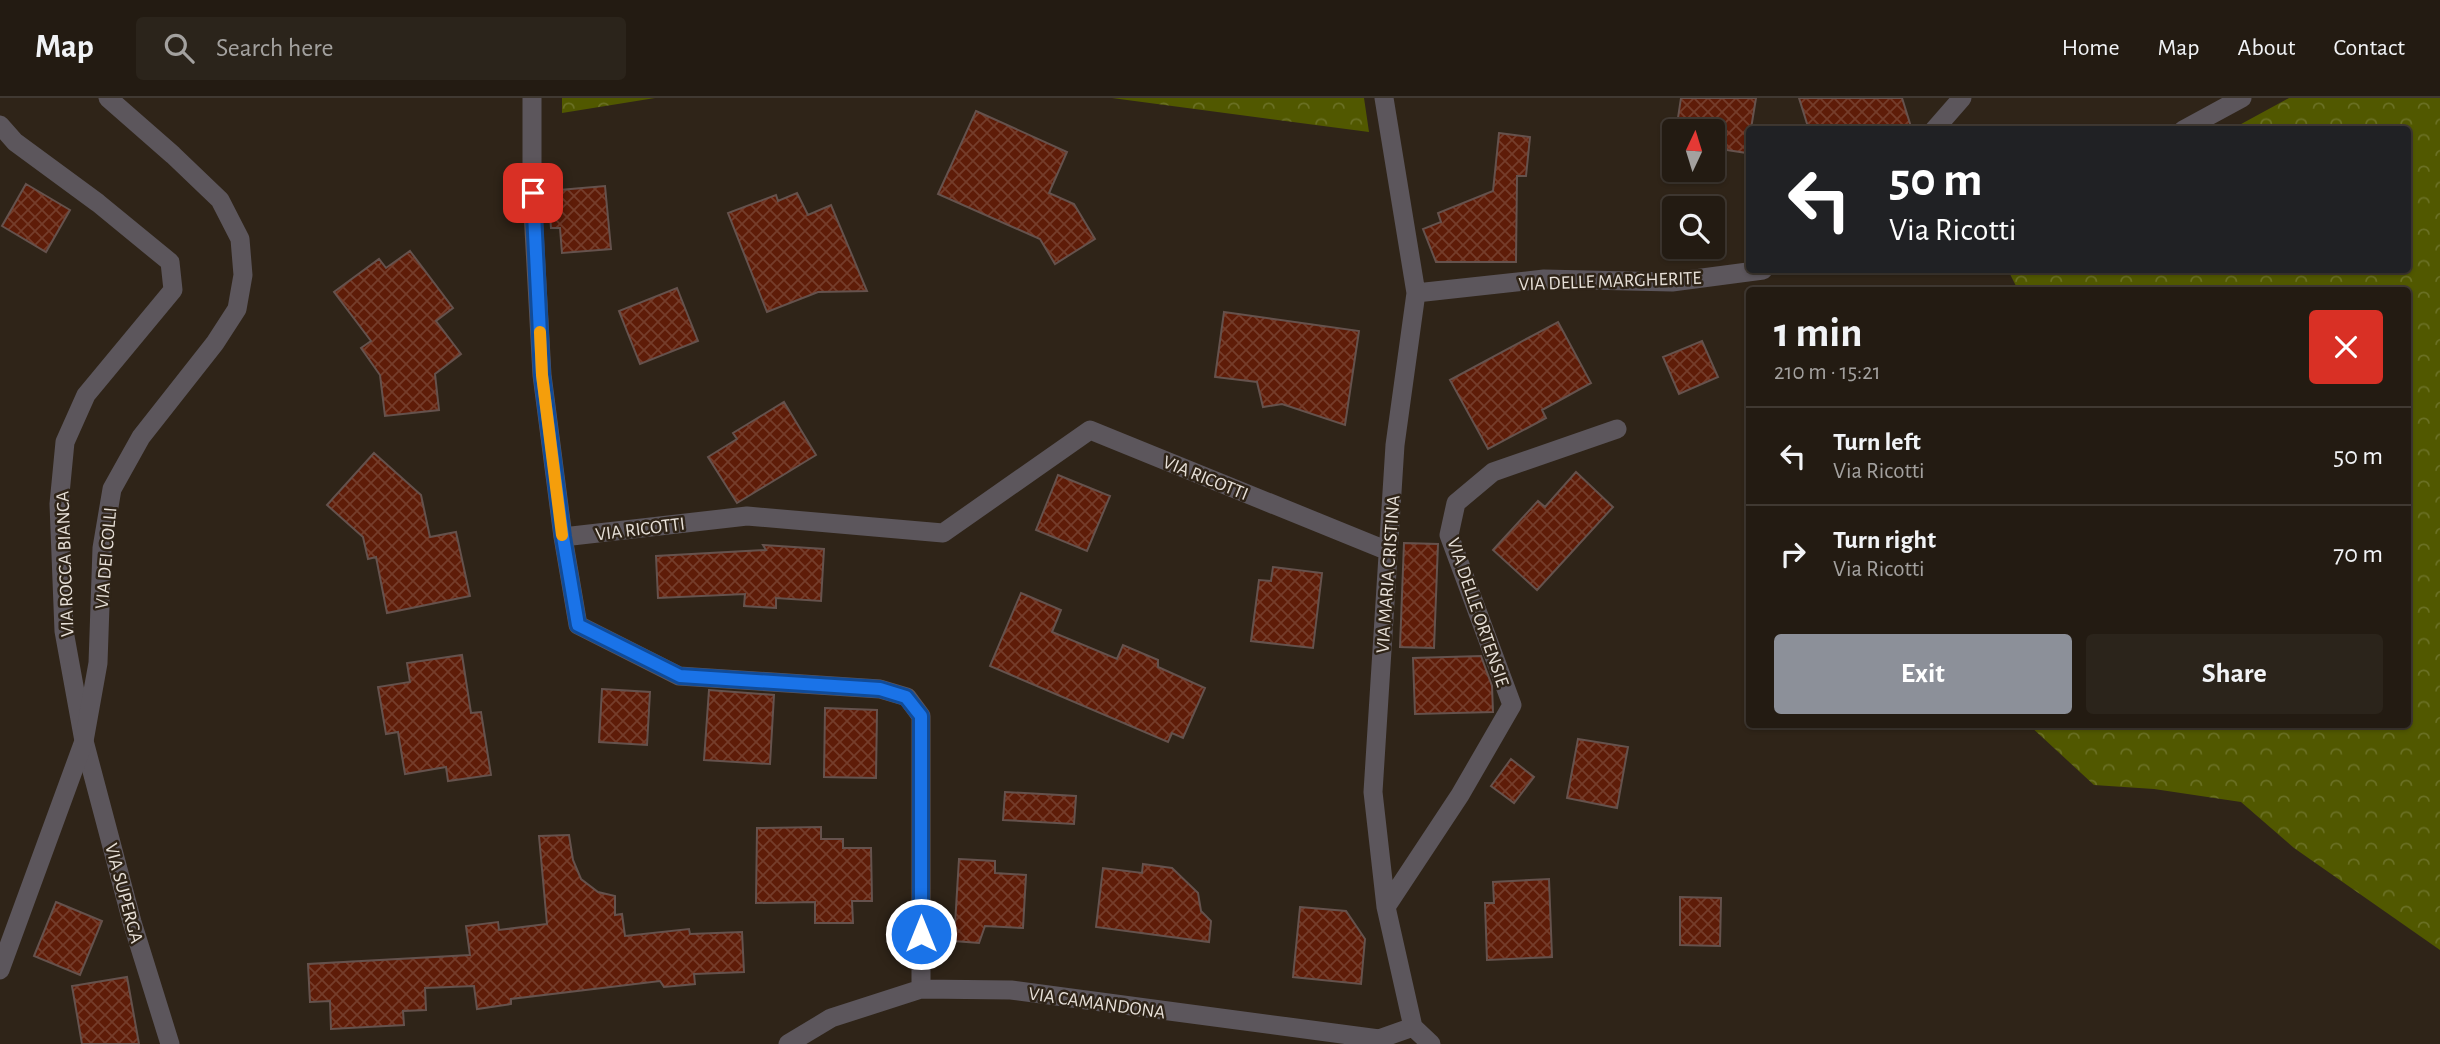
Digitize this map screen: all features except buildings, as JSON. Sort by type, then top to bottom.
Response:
[{"type":"street","name":"VIA DEI COLLI","points":[[0,970],[85,741],[98,663],[102,548],[112,489],[141,437],[215,343],[237,309],[243,275],[240,239],[220,201],[108,98]]},
{"type":"street","points":[[533,98],[533,193],[542,375],[563,537],[578,625],[680,676],[880,689],[906,697],[921,716],[921,989]]},
{"type":"street","name":"VIA MARIA CRISTINA","points":[[1384,98],[1416,293],[1395,446],[1373,792],[1386,907],[1413,1027]]},
{"type":"street","points":[[1938,126],[1962,98]]},
{"type":"street","points":[[2190,126],[2242,98]]},
{"type":"street","name":"VIA ROCCA BIANCA","points":[[0,125],[15,142],[98,203],[170,262],[173,290],[86,394],[65,442],[59,504],[65,631],[85,741]]},
{"type":"street","name":"VIA DELLE MARGHERITE","points":[[1416,293],[1544,279],[1672,282],[1746,272]]},
{"type":"street","name":"VIA DELLE ORTENSIE","points":[[1386,907],[1460,795],[1512,705],[1449,535],[1456,503],[1493,472],[1617,429]]},
{"type":"street","name":"VIA RICOTTI","points":[[563,537],[747,516],[943,533],[1090,430],[1388,551]]},
{"type":"street","name":"VIA SUPERGA","points":[[85,741],[132,922],[170,1044]]},
{"type":"street","name":"VIA CAMANDONA","points":[[788,1044],[831,1018],[921,989],[1011,990],[1379,1039],[1413,1027]]},
{"type":"street","points":[[1413,1027],[1431,1044]]},
{"type":"green space","points":[[562,98],[655,98],[562,113]]},
{"type":"green space","points":[[1112,98],[1364,98],[1369,132]]},
{"type":"green space","points":[[2289,98],[2440,98],[2440,950],[2294,848],[2241,802],[2154,789],[2094,785],[2032,728],[2411,728],[2411,287],[2016,287],[2010,273],[2411,273],[2411,126],[2238,126]]},
{"type":"slow traffic","points":[[540,332],[542,375],[562,535]]},
{"type":"route","points":[[533,193],[542,375],[563,537],[578,625],[680,676],[880,689],[906,697],[921,716],[921,934]]}]
